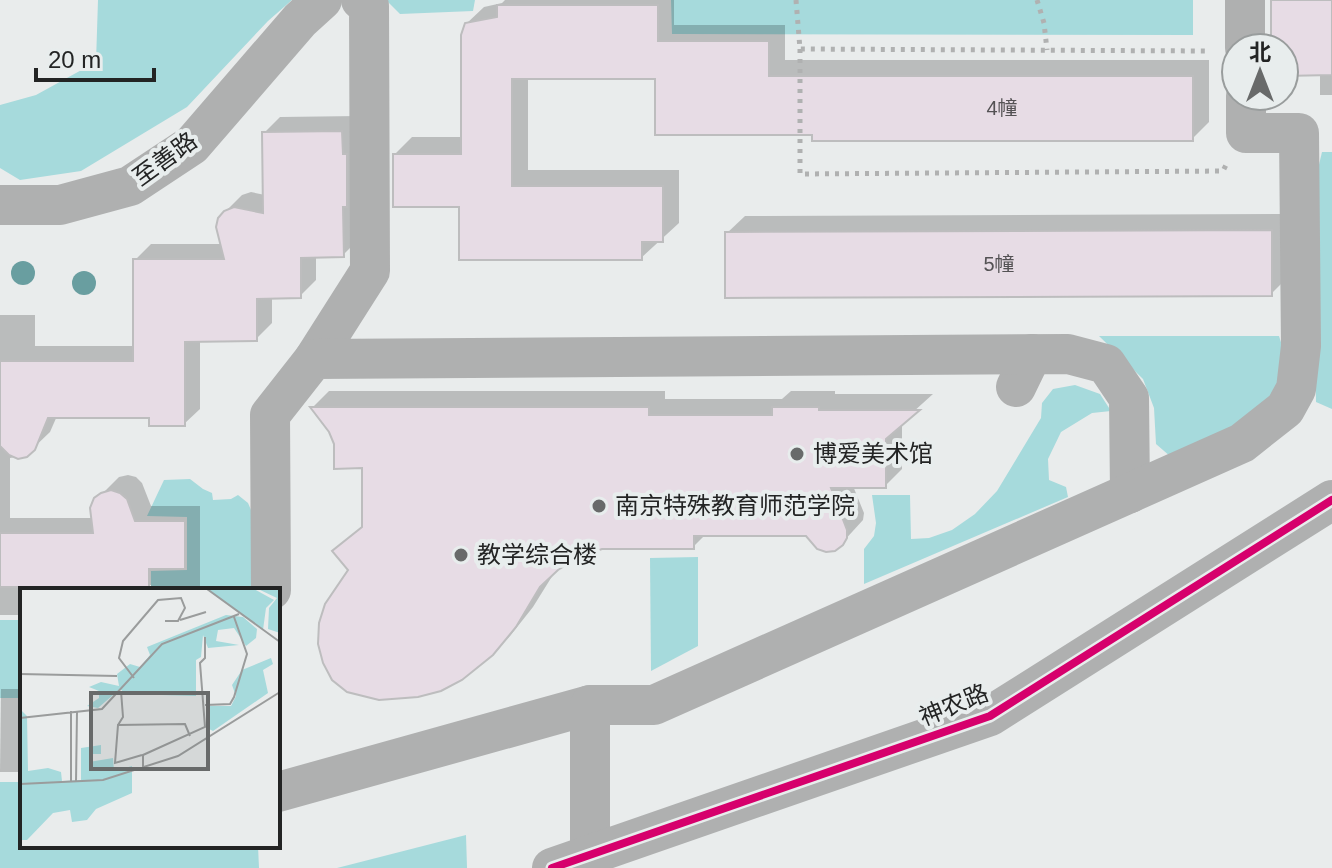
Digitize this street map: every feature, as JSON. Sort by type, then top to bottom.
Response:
[{"type":"street","name":"至善路","points":[[0,205],[60,205],[130,186],[192,145],[300,20],[322,0]]},
{"type":"street","points":[[271,588],[270,415],[314,359],[370,271],[369,6],[361,0]]},
{"type":"street","points":[[1237,32],[1245,0]]},
{"type":"street","points":[[280,791],[590,705],[654,705],[1242,443],[1285,409],[1296,389],[1315,133],[1246,115]]},
{"type":"street","points":[[314,359],[1024,370],[1068,354],[1106,364],[1129,398],[1130,493]]},
{"type":"street","name":"神农路","points":[[552,868],[990,716],[1332,500]]},
{"type":"street","points":[[590,705],[590,855]]},
{"type":"path","points":[[796,0],[800,49],[800,174],[1223,171],[1246,115]]},
{"type":"path","points":[[1037,0],[1047,50]]},
{"type":"path","points":[[800,49],[1220,49]]},
{"type":"shaded area","points":[[98,0],[292,0],[268,21],[187,107],[81,171],[20,180],[0,168],[0,105],[36,95],[96,62]]},
{"type":"shaded area","points":[[386,0],[475,0],[473,11],[400,14]]},
{"type":"shaded area","points":[[671,0],[1193,0],[1193,35],[672,34]]},
{"type":"shaded area","points":[[1322,152],[1332,152],[1332,409],[1316,402],[1313,190]]},
{"type":"shaded area","points":[[1099,336],[1279,336],[1285,355],[1276,394],[1244,424],[1171,457],[1156,444],[1154,408],[1143,379]]},
{"type":"shaded area","points":[[1075,385],[1100,394],[1111,411],[1092,413],[1061,432],[1048,459],[1049,480],[1066,487],[1068,497],[864,584],[864,549],[874,536],[876,523],[872,495],[910,495],[911,539],[929,538],[952,530],[975,514],[997,491],[1041,418],[1042,403],[1053,389]]},
{"type":"shaded area","points":[[190,479],[212,493],[213,500],[231,499],[238,495],[248,503],[254,517],[253,588],[151,588],[151,571],[187,570],[187,517],[147,516],[164,480]]},
{"type":"shaded area","points":[[698,557],[698,646],[651,671],[650,558]]},
{"type":"shaded area","points":[[0,620],[20,620],[20,698],[0,698]]},
{"type":"shaded area","points":[[0,782],[20,782],[20,848],[258,848],[259,868],[0,868]]},
{"type":"shaded area","points":[[466,835],[467,868],[337,868]]},
{"type":"building","points":[[1271,0],[1332,0],[1332,75],[1300,76],[1300,32],[1271,32]]},
{"type":"building","points":[[497,5],[658,5],[658,41],[769,41],[769,76],[1193,76],[1193,141],[812,141],[812,135],[655,135],[655,79],[512,79],[512,186],[663,186],[663,242],[642,242],[642,260],[459,260],[459,207],[393,207],[393,154],[461,154],[461,35],[465,23],[497,17]]},
{"type":"building","points":[[342,131],[343,154],[347,154],[347,207],[343,207],[344,257],[301,258],[301,298],[257,299],[257,341],[185,342],[185,426],[149,426],[149,418],[48,418],[35,450],[27,457],[18,459],[0,446],[0,361],[133,361],[133,259],[224,259],[216,227],[218,218],[234,207],[263,213],[262,132]]},
{"type":"building","points":[[1272,230],[1272,296],[725,298],[725,232]]},
{"type":"building","name":"教学综合楼","points":[[310,407],[649,407],[649,415],[772,415],[772,407],[920,410],[886,439],[886,488],[831,488],[847,530],[843,545],[835,551],[817,549],[806,536],[694,536],[694,549],[602,549],[579,557],[558,570],[540,587],[516,627],[493,655],[462,680],[441,691],[418,697],[379,700],[347,692],[332,680],[318,644],[319,623],[325,604],[348,570],[332,551],[362,527],[362,468],[334,469],[334,444]]},
{"type":"building","points":[[111,490],[127,499],[135,521],[185,521],[185,569],[149,569],[149,587],[0,587],[0,533],[93,533],[90,508],[94,498]]},
{"type":"cycle path","points":[[552,868],[990,716],[1332,500]]},
{"type":"place","name":"博爱美术馆","points":[[797,454]]},
{"type":"place","name":"南京特殊教育师范学院","points":[[599,506]]},
{"type":"place","name":"教学综合楼","points":[[461,555]]}]
